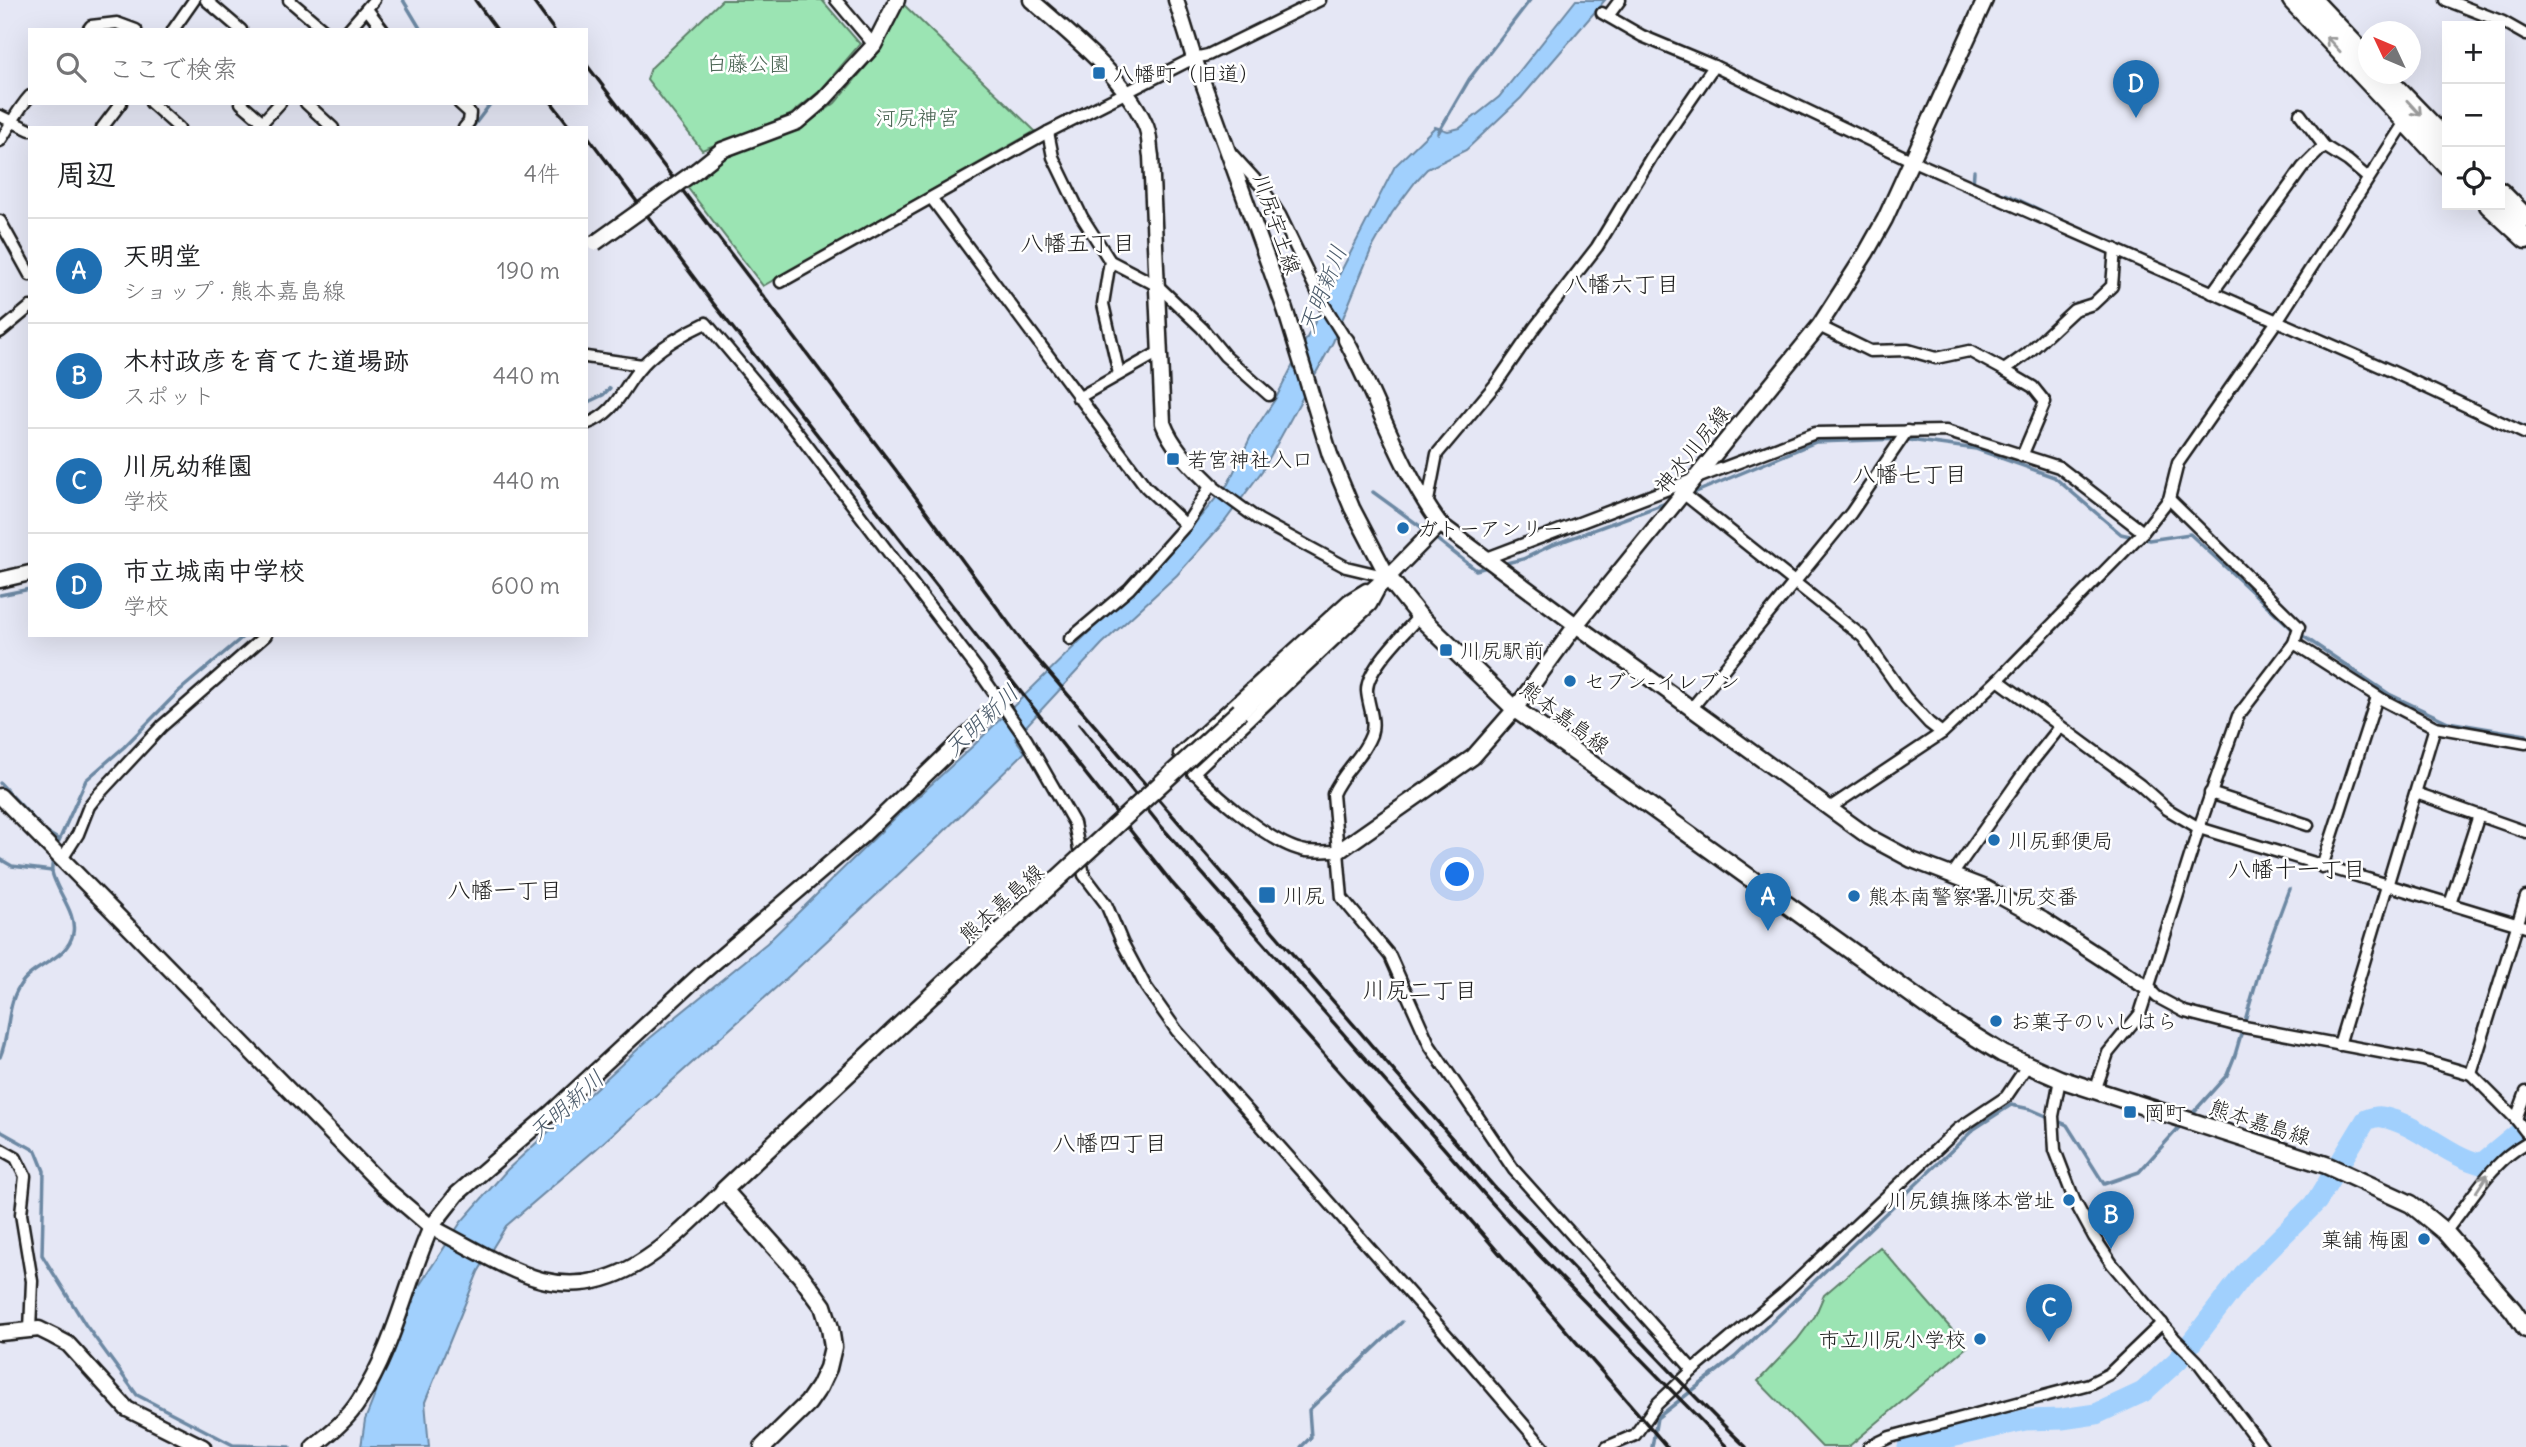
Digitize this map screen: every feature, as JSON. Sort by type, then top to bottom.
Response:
[{"type":"highway","points":[[2292,0],[2442,160]]},
{"type":"highway","points":[[2312,0],[2358,49]]},
{"type":"highway","points":[[2392,84],[2442,136]]},
{"type":"highway","points":[[2505,197],[2526,218]]},
{"type":"highway","points":[[2494,210],[2526,240]]},
{"type":"main road","name":"熊本嘉島線","points":[[724,1190],[978,952],[1388,577],[1419,616],[1515,709],[1943,1017],[2027,1066],[2095,1091],[2343,1171],[2411,1204],[2445,1232],[2513,1310],[2526,1329]]},
{"type":"main road","points":[[724,1190],[801,1276],[823,1306],[833,1347],[828,1368],[808,1403],[764,1447]]},
{"type":"street","points":[[174,28],[194,0]]},
{"type":"street","points":[[206,0],[239,28]]},
{"type":"street","points":[[289,0],[322,28]]},
{"type":"street","points":[[350,28],[374,0]]},
{"type":"street","points":[[836,0],[874,45]]},
{"type":"street","points":[[591,246],[722,150],[797,122],[824,99],[874,45],[897,0]]},
{"type":"street","points":[[1031,0],[1094,58],[1127,93],[1147,126],[1151,156],[1163,423],[1170,439],[1181,456],[1211,485],[1259,520],[1346,567],[1388,577]]},
{"type":"street","name":"川尻宇土線","points":[[1177,0],[1194,58],[1229,151],[1330,455],[1352,508],[1388,577]]},
{"type":"street","points":[[781,282],[1048,132],[1194,58],[1208,55],[1320,0]]},
{"type":"street","points":[[1620,0],[1605,15],[1642,36],[1714,66],[1913,160],[2526,434]]},
{"type":"street","name":"神水川尻線","points":[[1339,851],[1473,757],[1515,709],[1576,625],[1819,326],[1866,253],[1913,160],[1985,0]]},
{"type":"street","points":[[2446,0],[2502,22],[2526,35]]},
{"type":"street","points":[[367,9],[381,28]]},
{"type":"street","points":[[90,28],[117,23],[131,28]]},
{"type":"street","points":[[1427,506],[1437,453],[1495,385],[1535,327],[1597,247],[1652,156],[1714,66]]},
{"type":"street","points":[[0,141],[13,122],[15,113],[28,98]]},
{"type":"street","points":[[104,126],[119,105]]},
{"type":"street","points":[[153,105],[177,126]]},
{"type":"street","points":[[243,105],[260,125],[278,105]]},
{"type":"street","points":[[308,105],[331,126]]},
{"type":"street","points":[[461,105],[470,113],[466,126]]},
{"type":"street","points":[[2300,114],[2324,146],[2368,178]]},
{"type":"street","points":[[0,116],[28,129]]},
{"type":"street","points":[[1828,809],[1942,733],[1998,680],[2143,532],[2169,499],[2178,463],[2277,321],[2405,122]]},
{"type":"street","points":[[1048,132],[1053,157],[1083,217],[1110,261],[1158,286],[1202,328],[1225,355],[1269,395]]},
{"type":"street","points":[[2212,293],[2303,167],[2324,146]]},
{"type":"street","points":[[1229,151],[1261,186],[1280,215],[1321,300],[1346,340],[1427,506],[1440,524],[1869,837],[1912,860],[1985,888],[2043,920],[2149,989],[2157,997],[2185,1012],[2239,1026],[2423,1060],[2471,1074],[2526,1132]]},
{"type":"street","points":[[932,199],[1146,487],[1186,525]]},
{"type":"street","points":[[0,221],[28,271]]},
{"type":"street","points":[[2004,370],[2028,353],[2074,310],[2093,304],[2112,286],[2115,249]]},
{"type":"street","points":[[1110,261],[1103,304],[1119,374]]},
{"type":"street","points":[[0,332],[28,309]]},
{"type":"street","points":[[588,423],[616,405],[642,365],[688,332],[706,323],[790,424],[1026,739],[1074,823],[1084,875],[1106,904],[1122,942],[1146,986],[1177,1031],[1543,1447]]},
{"type":"street","points":[[1819,326],[1871,351],[1908,350],[1936,358],[1969,351],[2033,387],[2045,402],[2022,456]]},
{"type":"street","points":[[1078,398],[1160,351]]},
{"type":"street","points":[[588,357],[642,365]]},
{"type":"street","points":[[1691,709],[1851,513],[1907,431]]},
{"type":"street","points":[[1487,558],[1815,433],[1946,431],[2059,467],[2143,532]]},
{"type":"street","points":[[1070,639],[1129,589],[1186,525],[1211,485]]},
{"type":"street","points":[[1684,494],[1863,637],[1906,698],[1942,733]]},
{"type":"street","points":[[2095,1091],[2108,1053],[2140,1014],[2210,793],[2238,716],[2294,643],[2299,627],[2169,499]]},
{"type":"street","points":[[1193,773],[1371,605],[1388,577],[1440,524]]},
{"type":"street","points":[[0,580],[28,573]]},
{"type":"street","points":[[1339,851],[1304,851],[1255,825],[1193,773],[1179,754],[1348,600],[1388,577]]},
{"type":"street","points":[[1419,616],[1369,678],[1367,690],[1373,718],[1372,732],[1365,747],[1338,781],[1333,794],[1342,898],[1390,956],[1425,1035],[1514,1170],[1693,1370]]},
{"type":"street","points":[[62,859],[78,834],[89,806],[97,796],[162,726],[264,637]]},
{"type":"street","points":[[2294,643],[2377,697],[2435,727],[2526,743]]},
{"type":"street","points":[[1998,680],[2140,785],[2167,809],[2199,828],[2522,926]]},
{"type":"street","points":[[2322,867],[2377,697]]},
{"type":"street","points":[[313,1447],[358,1404],[382,1361],[431,1227],[457,1194],[552,1112],[702,973],[872,827],[1002,704]]},
{"type":"street","points":[[1952,875],[2028,767],[2060,727]]},
{"type":"street","points":[[2339,1045],[2435,727]]},
{"type":"street","points":[[2210,793],[2308,825]]},
{"type":"street","points":[[2416,793],[2526,832]]},
{"type":"street","points":[[0,796],[384,1187],[431,1227],[496,1261],[541,1280],[580,1284],[605,1279],[637,1265],[667,1245],[724,1190]]},
{"type":"street","points":[[2450,904],[2479,815]]},
{"type":"street","points":[[2471,1074],[2522,926],[2526,897]]},
{"type":"street","points":[[1608,1447],[1635,1435],[1657,1404],[1693,1370],[1783,1294],[1958,1129],[2006,1097],[2027,1066]]},
{"type":"street","points":[[2060,1079],[2053,1116],[2055,1150],[2075,1202],[2094,1237],[2112,1264],[2175,1339],[2198,1362],[2262,1447]]},
{"type":"street","points":[[2516,1119],[2526,1092]]},
{"type":"street","points":[[2445,1232],[2470,1202],[2493,1167],[2526,1143]]},
{"type":"street","points":[[0,1149],[16,1158],[25,1176],[20,1214],[32,1282],[30,1330]]},
{"type":"street","points":[[1869,1447],[1890,1437],[2089,1384],[2109,1374],[2162,1323]]},
{"type":"street","points":[[0,1333],[38,1329],[68,1344],[127,1409],[203,1447]]},
{"type":"street","points":[[1635,1435],[1636,1447]]},
{"type":"green space","name":"白藤公園","points":[[722,0],[822,0],[860,44],[820,91],[790,115],[702,150],[647,79],[651,68]]},
{"type":"green space","name":"河尻神宮","points":[[902,3],[1035,131],[763,286],[687,187],[724,158],[800,129],[835,103],[881,49]]},
{"type":"green space","points":[[1880,1247],[1967,1347],[1848,1447],[1822,1447],[1758,1381],[1797,1340],[1815,1316],[1824,1295]]},
{"type":"water","points":[[1576,0],[1605,0],[1521,98],[1466,150],[1427,169],[1392,213],[1371,250],[1333,342],[1262,471],[1225,521],[1177,575],[1102,644],[1015,738],[1025,752],[789,976],[506,1226],[478,1272],[425,1402],[429,1447],[361,1447],[365,1420],[417,1289],[461,1222],[507,1170],[650,1038],[767,943],[1092,629],[1144,583],[1228,484],[1252,434],[1276,398],[1395,166],[1435,127],[1448,131],[1460,128],[1499,97]]},
{"type":"waterway","points":[[403,0],[420,28]]},
{"type":"waterway","points":[[1438,133],[1470,78],[1530,0]]},
{"type":"waterway","points":[[474,126],[489,105]]},
{"type":"waterway","points":[[1973,186],[1974,171]]},
{"type":"waterway","points":[[1994,192],[2008,195],[2089,233]]},
{"type":"waterway","points":[[588,402],[603,395],[610,388]]},
{"type":"waterway","points":[[2507,420],[2526,427]]},
{"type":"waterway","points":[[1689,495],[1816,442],[1902,439],[1976,449],[2054,477],[2121,534],[2134,537]]},
{"type":"waterway","points":[[1373,492],[1428,532]]},
{"type":"waterway","points":[[1502,564],[1523,559],[1550,546],[1669,502]]},
{"type":"waterway","points":[[2141,538],[2149,540],[2190,534],[2291,628],[2389,694],[2448,722],[2526,735]]},
{"type":"waterway","points":[[1434,537],[1476,570],[1491,566]]},
{"type":"waterway","points":[[0,595],[28,589]]},
{"type":"waterway","points":[[57,845],[86,780],[124,747],[179,691],[243,637]]},
{"type":"waterway","points":[[0,783],[46,832],[58,839]]},
{"type":"waterway","points":[[0,1057],[18,988],[30,974],[66,948],[73,933],[72,918],[52,872],[54,856]]},
{"type":"waterway","points":[[0,859],[12,866],[52,871]]},
{"type":"waterway","points":[[2191,1115],[2227,1075],[2262,962],[2289,889]]},
{"type":"waterway","points":[[1652,1447],[1657,1418],[1735,1357],[1974,1129],[2011,1105],[2030,1109],[2067,1125],[2104,1184],[2139,1172],[2183,1123]]},
{"type":"waterway","points":[[1908,1447],[2025,1420],[2062,1419],[2096,1414],[2143,1392],[2178,1360],[2244,1274],[2317,1201],[2366,1120],[2380,1117],[2395,1121],[2455,1154],[2481,1164],[2526,1127]]},
{"type":"waterway","points":[[0,1131],[36,1151],[44,1171],[42,1255],[85,1324],[137,1395],[233,1445],[290,1447]]},
{"type":"waterway","points":[[1301,1447],[1311,1437],[1309,1410],[1402,1322]]},
{"type":"railway","points":[[475,0],[496,28]]},
{"type":"railway","points":[[532,0],[553,28]]},
{"type":"railway","points":[[588,67],[895,469],[1024,644],[1495,1188],[1746,1447]]},
{"type":"railway","points":[[554,105],[569,126]]},
{"type":"railway","points":[[588,137],[713,303],[1172,883],[1667,1447]]},
{"type":"railway","points":[[1079,724],[1159,824],[1485,1195],[1539,1255],[1727,1447]]},
{"type":"place","name":"八幡町（旧道）","points":[[1099,73]]},
{"type":"place","name":"市立城南中学校","points":[[2136,118]]},
{"type":"place","name":"若宮神社入口","points":[[1173,459]]},
{"type":"place","name":"ガトーアンリー","points":[[1403,528]]},
{"type":"place","name":"川尻駅前","points":[[1446,650]]},
{"type":"place","name":"セブン-イレブン","points":[[1570,681]]},
{"type":"place","name":"川尻郵便局","points":[[1994,840]]},
{"type":"place","name":"川尻","points":[[1267,895]]},
{"type":"place","name":"熊本南警察署川尻交番","points":[[1854,896]]},
{"type":"place","name":"天明堂","points":[[1768,931]]},
{"type":"place","name":"お菓子のいしはら","points":[[1996,1021]]},
{"type":"place","name":"岡町","points":[[2130,1112]]},
{"type":"place","name":"川尻鎮撫隊本営址","points":[[2069,1200]]},
{"type":"place","name":"菓舗 梅園","points":[[2424,1239]]},
{"type":"place","name":"木村政彦を育てた道場跡","points":[[2111,1249]]},
{"type":"place","name":"市立川尻小学校","points":[[1980,1339]]},
{"type":"place","name":"川尻幼稚園","points":[[2049,1342]]},
{"type":"district","name":"八幡五丁目","points":[[1078,242]]},
{"type":"district","name":"八幡六丁目","points":[[1622,283]]},
{"type":"district","name":"八幡七丁目","points":[[1910,473]]},
{"type":"district","name":"八幡十一丁目","points":[[2297,868]]},
{"type":"district","name":"八幡一丁目","points":[[505,889]]},
{"type":"district","name":"川尻二丁目","points":[[1420,989]]},
{"type":"district","name":"八幡四丁目","points":[[1110,1142]]},
{"type":"water label","name":"天明新川","points":[[1322,289]]},
{"type":"water label","name":"天明新川","points":[[981,720]]},
{"type":"water label","name":"天明新川","points":[[566,1105]]}]
